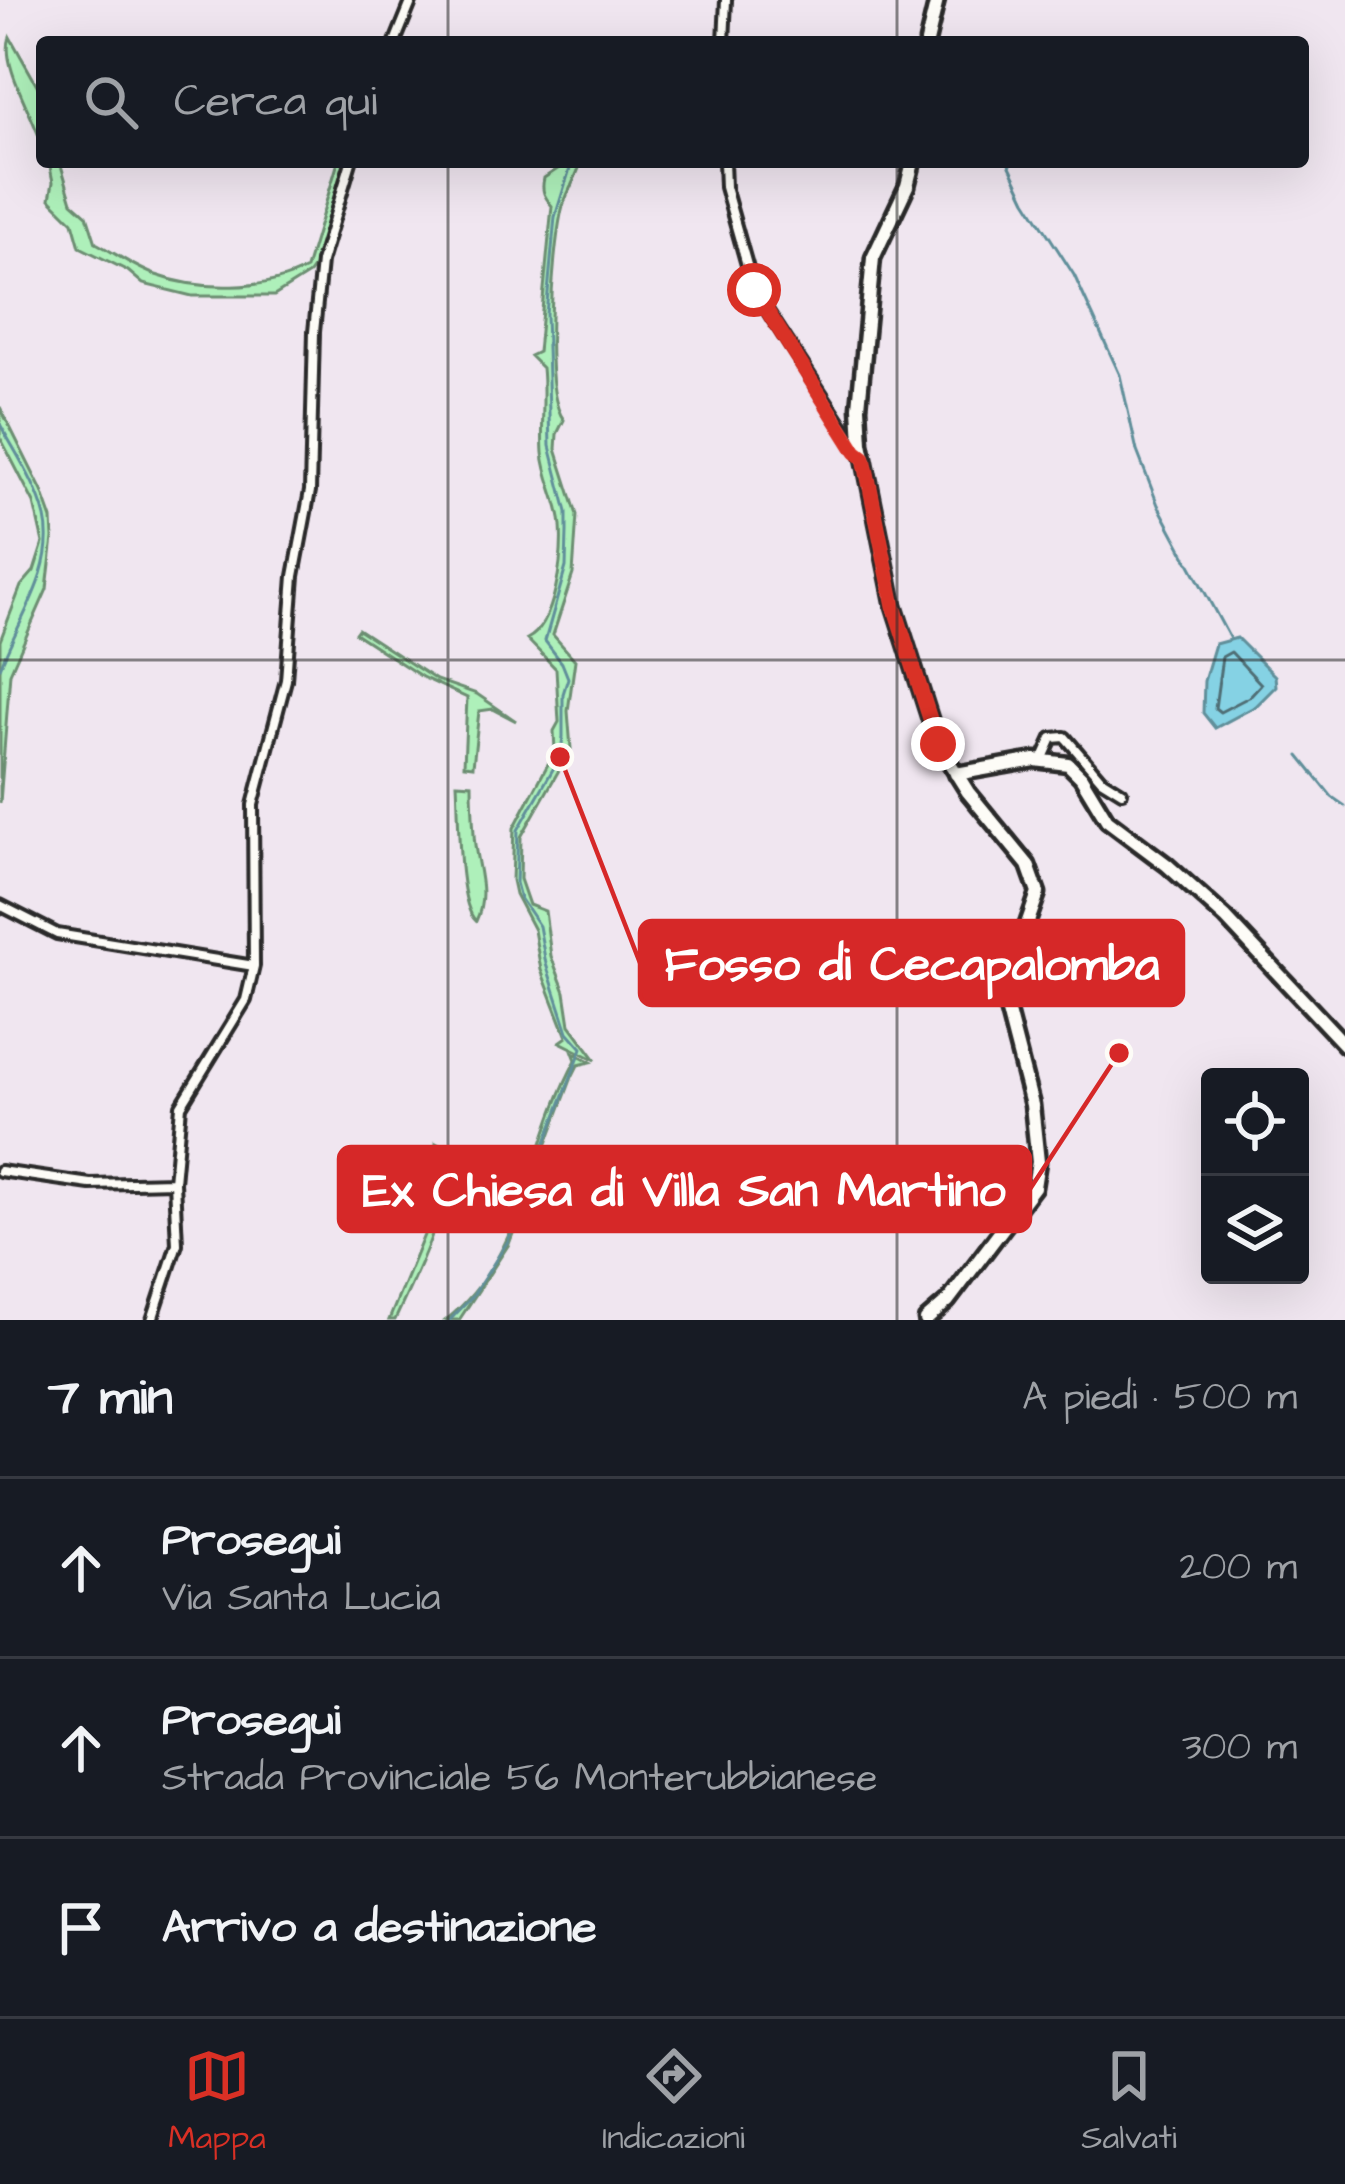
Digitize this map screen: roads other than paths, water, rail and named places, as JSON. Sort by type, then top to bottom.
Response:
[{"type":"main road","points":[[928,36],[937,0]]},
{"type":"main road","points":[[912,168],[873,258],[859,407],[864,458],[894,606],[938,744],[1035,878],[1038,900],[1003,993],[1032,1105],[1037,1148],[1034,1187],[948,1301],[926,1320]]},
{"type":"main road","points":[[956,774],[1042,760],[1068,764],[1107,820],[1226,918],[1345,1045]]},
{"type":"street","points":[[397,36],[412,0]]},
{"type":"street","points":[[724,36],[726,0]]},
{"type":"street","points":[[152,1320],[177,1244],[174,1183],[181,1106],[245,1000],[254,966],[253,805],[286,680],[294,577],[310,490],[314,332],[321,262],[349,168]]},
{"type":"street","points":[[724,168],[724,187],[754,290],[843,433],[864,458]]},
{"type":"street","points":[[1042,760],[1052,738],[1065,736],[1101,778],[1122,792]]},
{"type":"street","points":[[0,905],[57,934],[254,966]]},
{"type":"street","points":[[954,992],[956,968],[1009,968]]},
{"type":"street","points":[[0,1171],[90,1184],[174,1183]]},
{"type":"water","points":[[1237,638],[1275,676],[1276,686],[1256,706],[1215,728],[1203,713],[1204,681],[1215,644]]},
{"type":"waterway","points":[[450,1320],[472,1297],[508,1241],[582,1048],[568,1032],[539,926],[516,883],[518,830],[560,757],[568,678],[545,641],[566,567],[567,532],[567,512],[550,446],[546,314],[555,217],[570,168]]},
{"type":"waterway","points":[[1011,168],[1074,275],[1120,375],[1137,451],[1158,505],[1230,639]]},
{"type":"waterway","points":[[0,424],[37,493],[47,537],[41,576],[0,668]]},
{"type":"waterway","points":[[1299,756],[1345,806]]},
{"type":"place","name":"Fosso di Cecapalomba","points":[[560,757]]},
{"type":"place","name":"Ex Chiesa di Villa San Martino","points":[[1119,1053]]}]
